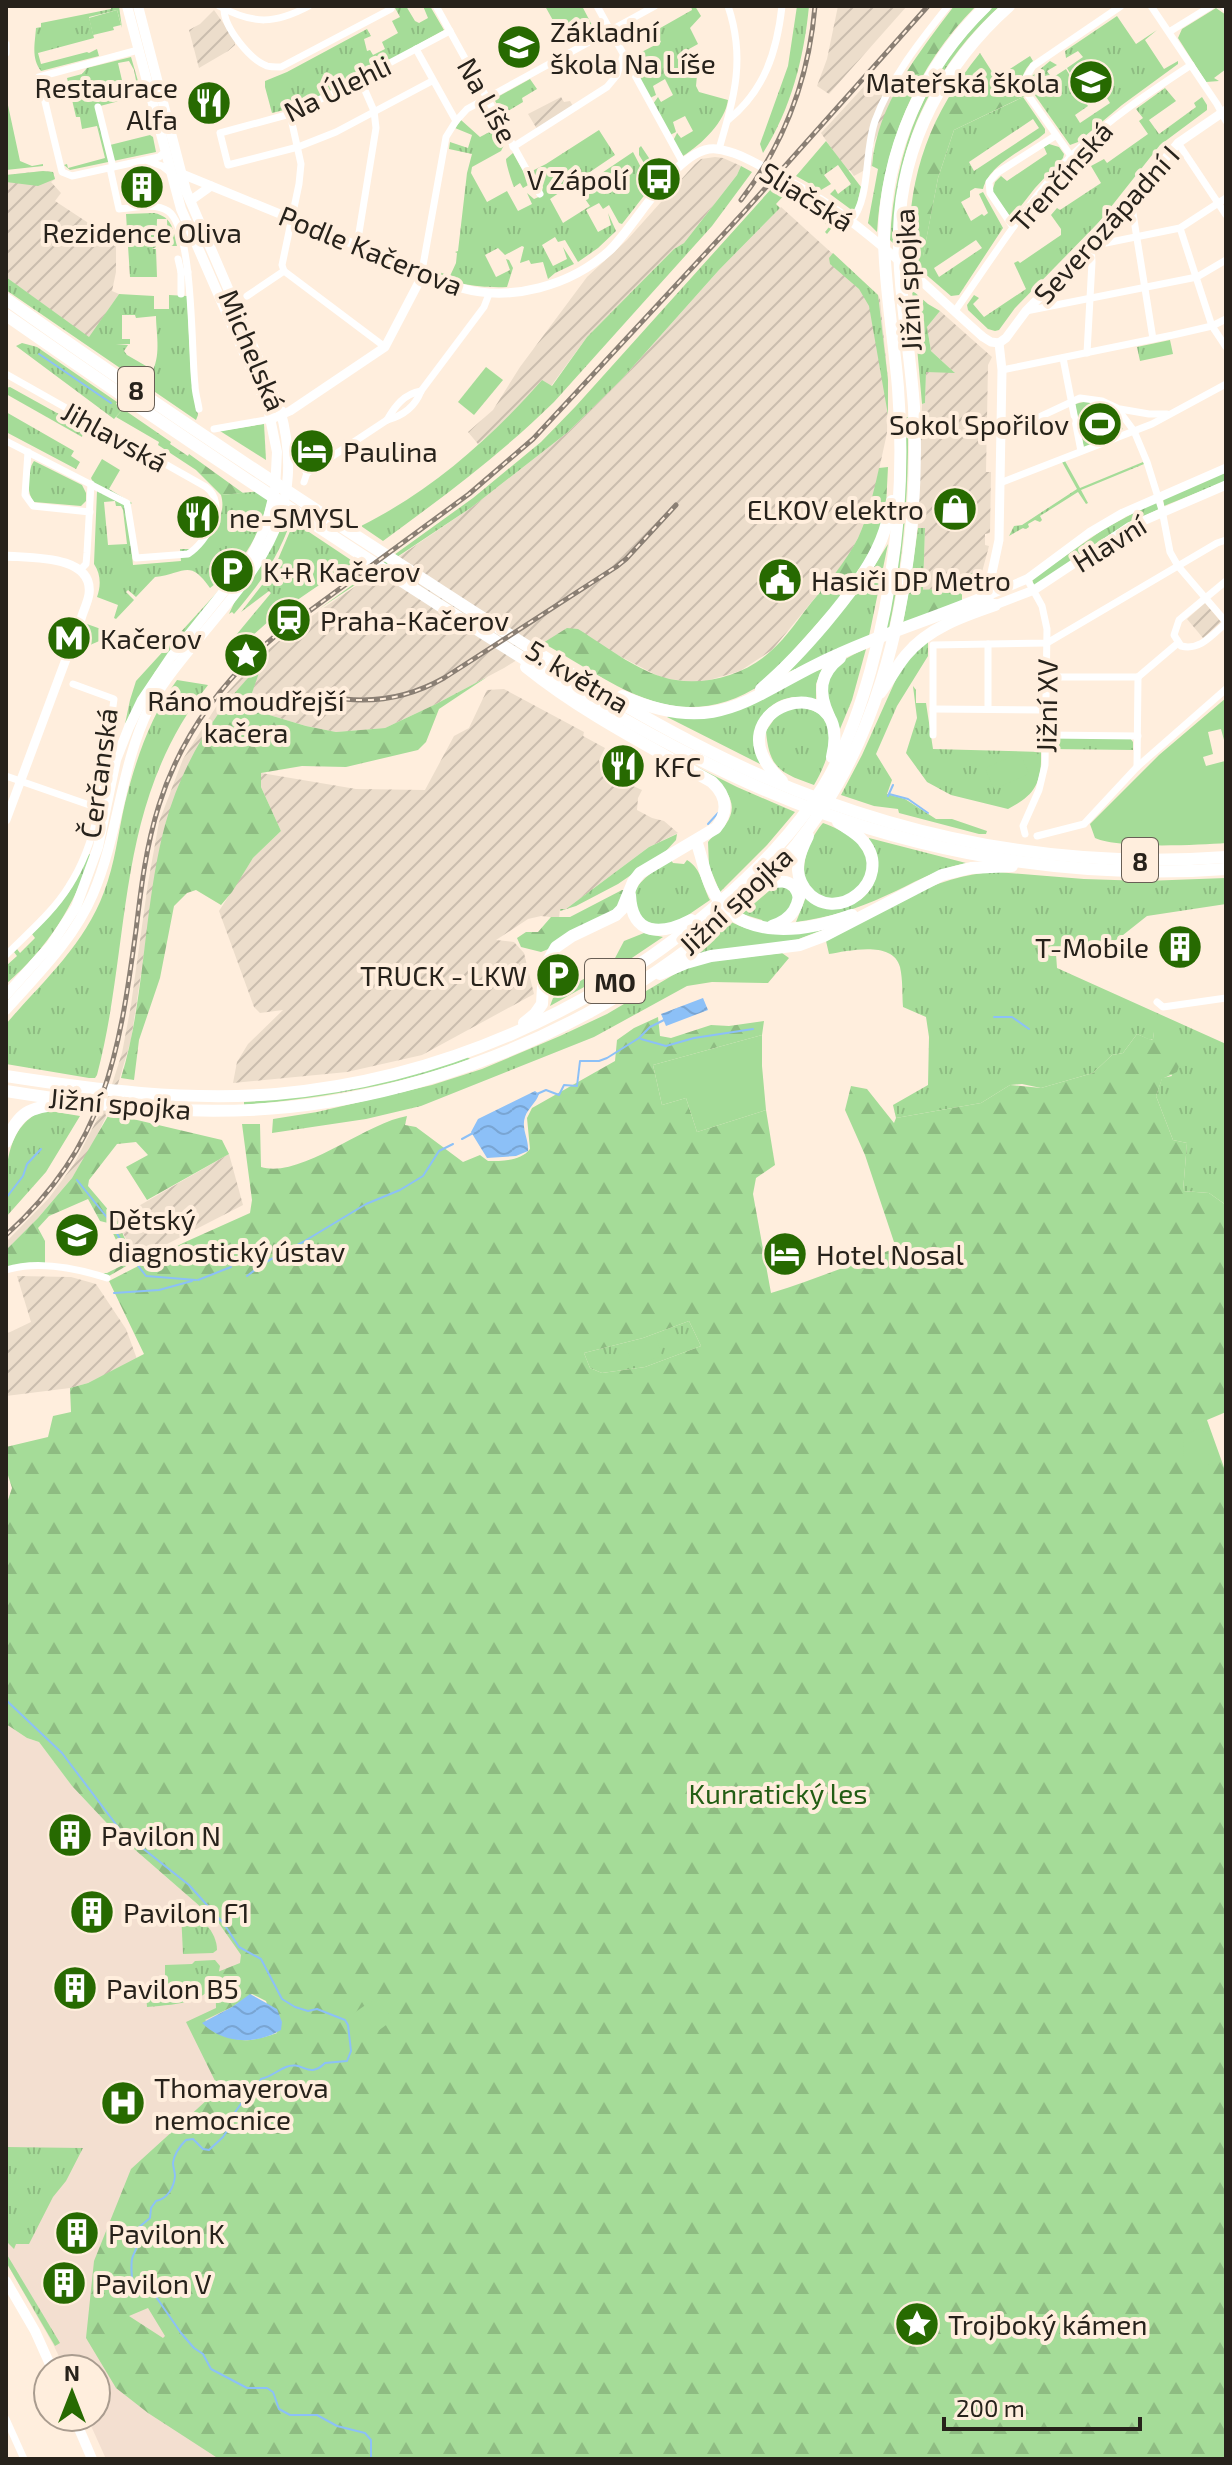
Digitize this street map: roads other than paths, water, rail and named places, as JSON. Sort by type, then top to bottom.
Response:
[{"type":"highway","name":"Jižní spojka","points":[[6,1076],[154,1095],[243,1096],[310,1090],[372,1079],[429,1064],[508,1036],[621,977],[712,910],[779,845],[825,784],[851,725],[881,624],[895,545],[900,466],[898,392],[884,236],[893,167],[912,111],[942,57],[986,6]]},
{"type":"highway","name":"Jižní spojka","points":[[6,1091],[57,1102],[164,1110],[244,1110],[353,1098],[400,1088],[450,1073],[530,1042],[625,992],[702,937],[778,865],[822,810],[851,757],[872,706],[897,616],[906,568],[915,459],[914,407],[900,249],[906,179],[926,117],[941,87],[982,31],[1009,6]]},
{"type":"highway","name":"5. května","points":[[6,299],[253,469],[485,619],[531,660],[571,674],[822,810],[943,847],[994,857],[1079,869],[1154,872],[1226,869]]},
{"type":"highway","name":"5. května","points":[[6,315],[251,483],[420,593],[677,746],[843,817],[1036,853],[1131,860],[1226,857]]},
{"type":"highway","points":[[746,702],[793,658],[864,571],[885,529],[900,466]]},
{"type":"highway","points":[[872,706],[919,641],[938,628],[979,611],[991,600]]},
{"type":"highway","points":[[571,674],[641,704],[679,713],[718,712],[746,702],[829,658],[916,624],[991,600]]},
{"type":"highway","points":[[825,784],[836,739],[822,698],[823,677],[835,662],[856,648]]},
{"type":"highway","points":[[508,1036],[541,1008],[544,968],[553,950],[572,936],[619,913],[630,888],[643,871],[716,828],[723,817],[725,800],[717,785],[587,711],[531,660]]},
{"type":"highway","points":[[792,795],[764,758],[760,739],[764,723],[779,707],[794,702],[814,706],[830,719]]},
{"type":"highway","points":[[758,926],[772,926],[786,921],[796,909],[799,901],[799,854],[822,810]]},
{"type":"highway","points":[[799,876],[812,896],[828,903],[849,901],[866,887],[873,868],[870,852],[843,817]]},
{"type":"highway","points":[[696,841],[711,888],[723,906],[736,917],[758,926],[778,929],[811,927],[883,904]]},
{"type":"highway","points":[[671,855],[694,859],[706,874]]},
{"type":"highway","points":[[625,992],[699,959],[800,945],[824,936],[933,878],[961,870],[1004,866],[1079,869]]},
{"type":"highway","points":[[749,895],[764,886],[783,881],[796,889],[799,901]]},
{"type":"highway","points":[[630,888],[630,903],[635,916],[640,923],[652,929],[671,929],[712,910]]},
{"type":"highway","points":[[6,1142],[13,1125],[22,1115],[57,1102]]},
{"type":"main road","name":"Michelská","points":[[6,1010],[64,944],[85,912],[102,869],[128,761],[152,703],[181,661],[251,575],[280,517],[287,479],[287,446],[276,417],[185,219],[127,6]]},
{"type":"main road","name":"Michelská","points":[[9,990],[51,945],[76,907],[98,847],[116,760],[129,727],[142,700],[171,657],[247,563],[262,535],[273,501],[277,472],[275,396],[190,201],[170,166],[138,6]]},
{"type":"main road","points":[[6,2281],[45,2353]]},
{"type":"main road","points":[[81,2433],[92,2459]]},
{"type":"street","points":[[221,7],[261,20],[284,19],[295,9],[309,6]]},
{"type":"street","name":"Na Líše","points":[[436,6],[540,194]]},
{"type":"street","points":[[597,6],[683,163]]},
{"type":"street","points":[[214,429],[276,417],[385,347],[419,282],[446,137],[456,121],[467,109],[486,98],[610,31],[640,10],[655,6]]},
{"type":"street","points":[[719,149],[738,74],[738,48],[728,6]]},
{"type":"street","points":[[728,120],[745,106],[766,72],[775,50],[782,6]]},
{"type":"street","points":[[851,221],[862,203],[869,142],[887,94],[913,51],[948,6]]},
{"type":"street","points":[[1071,156],[1026,90],[1024,84],[1028,72],[1121,6]]},
{"type":"street","points":[[1151,6],[1225,115]]},
{"type":"street","points":[[1169,32],[1211,6]]},
{"type":"street","points":[[221,7],[224,18],[241,45],[268,66],[281,67],[391,7]]},
{"type":"street","name":"Na Úlehli","points":[[298,147],[228,165],[220,133],[290,114],[450,31]]},
{"type":"street","points":[[6,44],[6,53]]},
{"type":"street","points":[[416,49],[456,121]]},
{"type":"street","points":[[138,50],[39,77],[62,172],[72,176],[146,160],[170,166]]},
{"type":"street","points":[[513,147],[607,87],[617,75],[623,56]]},
{"type":"street","name":"Trenčínská","points":[[955,311],[1013,227],[1071,156],[1114,117],[1191,65]]},
{"type":"street","points":[[357,245],[376,128],[374,111],[360,79]]},
{"type":"street","points":[[298,147],[336,132],[432,81]]},
{"type":"street","points":[[98,107],[119,209],[156,207],[165,209],[173,216],[184,272],[199,409]]},
{"type":"street","points":[[290,114],[301,164],[282,265],[284,271],[385,347]]},
{"type":"street","name":"Severozápadní I","points":[[999,343],[1009,335],[1026,311],[1091,246],[1178,143],[1225,115]]},
{"type":"street","points":[[1013,227],[990,193],[989,182],[997,173],[1055,136]]},
{"type":"street","points":[[1178,143],[1226,215]]},
{"type":"street","name":"Podle Kačerova","points":[[170,166],[211,186],[461,288],[489,294],[550,284],[595,261],[624,235],[683,163],[701,150],[719,149]]},
{"type":"street","name":"Sliačská","points":[[719,149],[747,158],[851,221],[988,340],[999,343]]},
{"type":"street","points":[[190,201],[211,186]]},
{"type":"street","points":[[1087,353],[1093,258],[1091,246],[1180,228],[1226,198]]},
{"type":"street","points":[[1131,201],[1153,339]]},
{"type":"street","points":[[1180,228],[1212,326],[1226,347]]},
{"type":"street","points":[[178,259],[184,272],[181,294]]},
{"type":"street","points":[[1026,311],[1197,277],[1226,260]]},
{"type":"street","points":[[247,296],[284,271]]},
{"type":"street","points":[[304,482],[307,473],[387,420],[392,409],[411,392],[421,391],[484,307],[489,294]]},
{"type":"street","points":[[1002,370],[1212,326],[1226,319]]},
{"type":"street","points":[[991,600],[999,540],[1002,354],[999,343]]},
{"type":"street","points":[[1063,358],[1081,451]]},
{"type":"street","name":"Jihlavská","points":[[6,374],[211,491],[218,508],[198,546],[188,554],[136,558],[127,503],[91,484]]},
{"type":"street","points":[[1000,483],[1134,431],[1226,384]]},
{"type":"street","points":[[1001,435],[1072,401],[1094,399],[1117,408],[1149,414],[1171,414]]},
{"type":"street","points":[[1117,408],[1134,431],[1159,496],[1167,542],[1178,566],[1206,598],[1226,622],[1198,647],[1186,648],[1178,643],[1174,635],[1176,624],[1206,598],[1226,581]]},
{"type":"street","points":[[6,441],[91,484],[86,564],[80,570]]},
{"type":"street","points":[[293,444],[293,451],[307,473]]},
{"type":"street","points":[[28,452],[27,501],[33,506],[90,512]]},
{"type":"street","name":"Hlavní","points":[[991,600],[1123,513],[1226,468]]},
{"type":"street","name":"Hlavní","points":[[991,600],[1034,590],[1129,527],[1162,510],[1226,485]]},
{"type":"street","points":[[933,735],[933,645],[1047,643],[1226,540]]},
{"type":"street","points":[[6,556],[72,564],[80,570],[88,585],[88,598],[6,820]]},
{"type":"street","points":[[992,576],[996,585],[1007,587]]},
{"type":"street","name":"Jižní XV","points":[[1025,834],[1023,826],[1039,790],[1045,765],[1047,643],[1045,613],[1027,579]]},
{"type":"street","points":[[1046,677],[1138,677],[1178,643]]},
{"type":"street","points":[[988,644],[988,709]]},
{"type":"street","points":[[1137,767],[1138,677]]},
{"type":"street","name":"Čerčanská","points":[[6,955],[41,920],[70,884],[88,849],[98,808],[114,699],[73,684]]},
{"type":"street","points":[[1037,836],[1084,824],[1137,767],[1226,689]]},
{"type":"street","points":[[933,709],[1046,710]]},
{"type":"street","points":[[1046,735],[1138,736]]},
{"type":"street","points":[[6,776],[98,808]]},
{"type":"street","points":[[1157,1002],[1163,1007],[1226,998]]},
{"type":"street","points":[[6,1270],[72,1268],[107,1278]]},
{"type":"street","points":[[6,2419],[24,2459]]},
{"type":"water","points":[[703,998],[708,1010],[666,1026],[661,1014]]},
{"type":"water","points":[[535,1091],[539,1094],[524,1121],[528,1151],[516,1156],[487,1158],[471,1132],[478,1119]]},
{"type":"water","points":[[250,1994],[277,2009],[282,2022],[281,2030],[261,2038],[240,2040],[220,2035],[202,2023],[232,2007]]},
{"type":"waterway","points":[[39,354],[111,403]]},
{"type":"waterway","points":[[888,796],[893,785]]},
{"type":"waterway","points":[[889,794],[908,799],[928,813]]},
{"type":"waterway","points":[[708,824],[718,813]]},
{"type":"waterway","points":[[994,1017],[1012,1017],[1029,1029]]},
{"type":"waterway","points":[[537,1094],[546,1090],[559,1095],[564,1085],[577,1086],[580,1061],[607,1058],[664,1020]]},
{"type":"waterway","points":[[641,1039],[666,1046],[694,1038],[753,1029]]},
{"type":"waterway","points":[[462,1139],[473,1133]]},
{"type":"waterway","points":[[247,1276],[366,1204],[400,1190],[423,1176],[439,1151],[453,1144]]},
{"type":"waterway","points":[[6,1198],[23,1176],[27,1164],[41,1149]]},
{"type":"waterway","points":[[77,1180],[109,1220],[146,1276],[196,1280]]},
{"type":"waterway","points":[[198,1280],[231,1267]]},
{"type":"waterway","points":[[114,1293],[159,1290],[192,1281]]},
{"type":"waterway","points":[[6,1700],[62,1753],[121,1831],[189,1885],[224,1924],[239,1947],[261,1959],[282,1999],[295,2007],[308,2011],[317,2009],[345,2020],[348,2025],[351,2051],[347,2061],[325,2063],[314,2070],[286,2067],[261,2079],[252,2097],[245,2098],[231,2118],[223,2137],[209,2150],[203,2149],[193,2139],[184,2142],[174,2160],[175,2176],[171,2189],[156,2201],[150,2218],[132,2233],[132,2238],[138,2243],[132,2259],[132,2273],[134,2290],[152,2291],[181,2333],[203,2354],[211,2369],[247,2388],[267,2388],[273,2392],[279,2409],[290,2415],[317,2415],[337,2426],[365,2433],[371,2440],[371,2459]]},
{"type":"railway","points":[[741,200],[770,156],[792,108],[807,58],[815,6]]},
{"type":"railway","points":[[6,1235],[66,1167],[102,1096],[122,1018],[154,820],[178,757],[204,713],[237,673],[274,637],[469,494],[533,439],[743,213],[928,6]]},
{"type":"railway","points":[[344,699],[396,697],[444,678],[616,567],[676,505]]},
{"type":"place","name":"Základní škola Na Líše","points":[[519,47]]},
{"type":"place","name":"Mateřská škola","points":[[1091,82]]},
{"type":"place","name":"Restaurace Alfa","points":[[209,103]]},
{"type":"place","name":"V Zápolí","points":[[659,179]]},
{"type":"place","name":"Rezidence Oliva","points":[[142,187]]},
{"type":"place","name":"Sokol Spořilov","points":[[1100,424]]},
{"type":"place","name":"Paulina","points":[[312,451]]},
{"type":"place","name":"ELKOV elektro","points":[[955,509]]},
{"type":"place","name":"ne-SMYSL","points":[[198,517]]},
{"type":"place","name":"K+R Kačerov","points":[[232,571]]},
{"type":"place","name":"Hasiči DP Metro","points":[[780,580]]},
{"type":"place","name":"Praha-Kačerov","points":[[289,620]]},
{"type":"place","name":"Kačerov","points":[[69,638]]},
{"type":"place","name":"Ráno moudřejší kačera","points":[[246,655]]},
{"type":"place","name":"KFC","points":[[623,766]]},
{"type":"place","name":"T-Mobile","points":[[1180,947]]},
{"type":"place","name":"TRUCK - LKW","points":[[558,975]]},
{"type":"place","name":"Dětský diagnostický ústav","points":[[77,1235]]},
{"type":"place","name":"Hotel Nosal","points":[[785,1254]]},
{"type":"place","name":"Pavilon N","points":[[70,1835]]},
{"type":"place","name":"Pavilon F1","points":[[92,1912]]},
{"type":"place","name":"Pavilon B5","points":[[75,1988]]},
{"type":"place","name":"Thomayerova nemocnice","points":[[123,2103]]},
{"type":"place","name":"Pavilon K","points":[[77,2233]]},
{"type":"place","name":"Pavilon V","points":[[64,2283]]},
{"type":"place","name":"Trojboký kámen","points":[[917,2324]]},
{"type":"park label","name":"Kunratický les","points":[[778,1793]]}]
